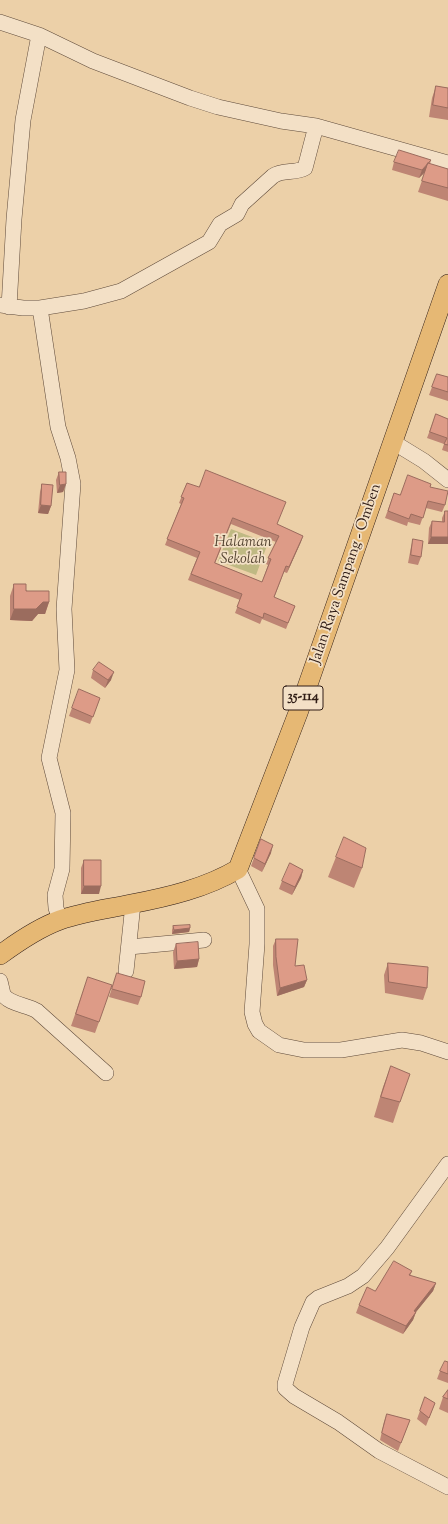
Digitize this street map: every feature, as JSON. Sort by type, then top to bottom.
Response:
[{"type":"main road","name":"Jalan Raya Sampang - Omben","points":[[238,869],[298,713],[448,284]]},
{"type":"main road","points":[[0,955],[19,940],[60,920],[92,911],[133,904],[203,886],[238,869]]},
{"type":"street","points":[[0,22],[39,35],[93,61],[190,98],[218,107],[281,121],[316,126],[448,163]]},
{"type":"street","points":[[39,35],[23,120],[5,306],[40,308],[84,301],[121,291],[209,242],[218,226],[237,214],[242,204],[273,176],[277,173],[305,168],[316,126]]},
{"type":"street","points":[[40,308],[58,427],[68,458],[73,484],[64,609],[67,670],[49,758],[63,813],[62,869],[55,895],[56,908],[60,920]]},
{"type":"street","points":[[393,442],[424,461],[448,480]]},
{"type":"street","points":[[238,869],[257,909],[257,944],[252,1012],[255,1024],[260,1031],[279,1044],[304,1050],[341,1050],[402,1040],[421,1043],[448,1052]]},
{"type":"street","points":[[126,971],[133,904]]},
{"type":"street","points":[[129,947],[204,940]]},
{"type":"street","points":[[0,981],[4,995],[13,1002],[37,1011],[106,1073]]},
{"type":"street","points":[[448,1164],[387,1248],[363,1276],[348,1286],[318,1298],[313,1302],[302,1327],[285,1388],[294,1396],[338,1422],[379,1451],[448,1488]]},
{"type":"green space","name":"Halaman Sekolah","points":[[231,529],[268,543],[256,575],[218,561]]},
{"type":"building","points":[[436,86],[448,88],[448,108],[433,105]]},
{"type":"building","points":[[399,150],[431,160],[422,170],[394,162]]},
{"type":"building","points":[[428,163],[448,169],[448,188],[422,181]]},
{"type":"building","points":[[437,374],[448,377],[448,392],[432,387]]},
{"type":"building","points":[[436,414],[448,419],[448,445],[444,444],[447,438],[430,432]]},
{"type":"building","points":[[206,470],[286,502],[277,524],[303,536],[289,567],[286,566],[274,597],[295,606],[288,623],[264,613],[263,618],[237,607],[242,594],[191,574],[200,552],[167,539],[184,498],[181,497],[187,483],[199,487]],"holes":[[[233,518],[279,536],[268,558],[271,559],[262,582],[215,563]]]},
{"type":"building","points":[[59,472],[66,472],[66,484],[60,485]]},
{"type":"building","points":[[408,475],[431,484],[430,487],[448,491],[445,505],[428,501],[423,518],[411,514],[409,519],[388,511],[394,493],[400,495]]},
{"type":"building","points":[[42,484],[53,485],[51,506],[41,505]]},
{"type":"building","points":[[445,511],[448,511],[448,537],[431,537],[432,521],[444,522]]},
{"type":"building","points":[[413,539],[423,541],[421,557],[411,555]]},
{"type":"building","points":[[14,584],[26,584],[26,591],[49,591],[49,602],[43,602],[36,609],[14,609]]},
{"type":"building","points":[[99,662],[114,672],[108,680],[93,670]]},
{"type":"building","points":[[79,689],[100,698],[93,717],[72,708]]},
{"type":"building","points":[[344,837],[366,848],[362,868],[336,857]]},
{"type":"building","points":[[261,839],[273,845],[265,864],[254,858]]},
{"type":"building","points":[[84,860],[101,860],[101,886],[84,886]]},
{"type":"building","points":[[290,863],[303,870],[295,887],[282,881]]},
{"type":"building","points":[[190,925],[190,928],[174,930],[173,926]]},
{"type":"building","points":[[276,939],[298,939],[295,966],[304,965],[307,980],[280,988],[276,957]]},
{"type":"building","points":[[198,942],[199,959],[177,961],[176,944]]},
{"type":"building","points":[[388,963],[428,967],[427,988],[389,982]]},
{"type":"building","points":[[117,973],[145,981],[141,997],[112,989]]},
{"type":"building","points":[[88,977],[112,985],[99,1022],[76,1014]]},
{"type":"building","points":[[391,1066],[410,1074],[400,1102],[381,1097]]},
{"type":"building","points":[[394,1261],[412,1271],[409,1275],[436,1283],[414,1311],[416,1312],[406,1326],[359,1305],[367,1287],[375,1291]]},
{"type":"building","points":[[445,1361],[448,1362],[448,1374],[440,1371]]},
{"type":"building","points":[[448,1390],[448,1399],[443,1397]]},
{"type":"building","points":[[425,1397],[435,1403],[429,1418],[420,1411]]},
{"type":"building","points":[[387,1414],[410,1420],[401,1443],[382,1433]]}]
